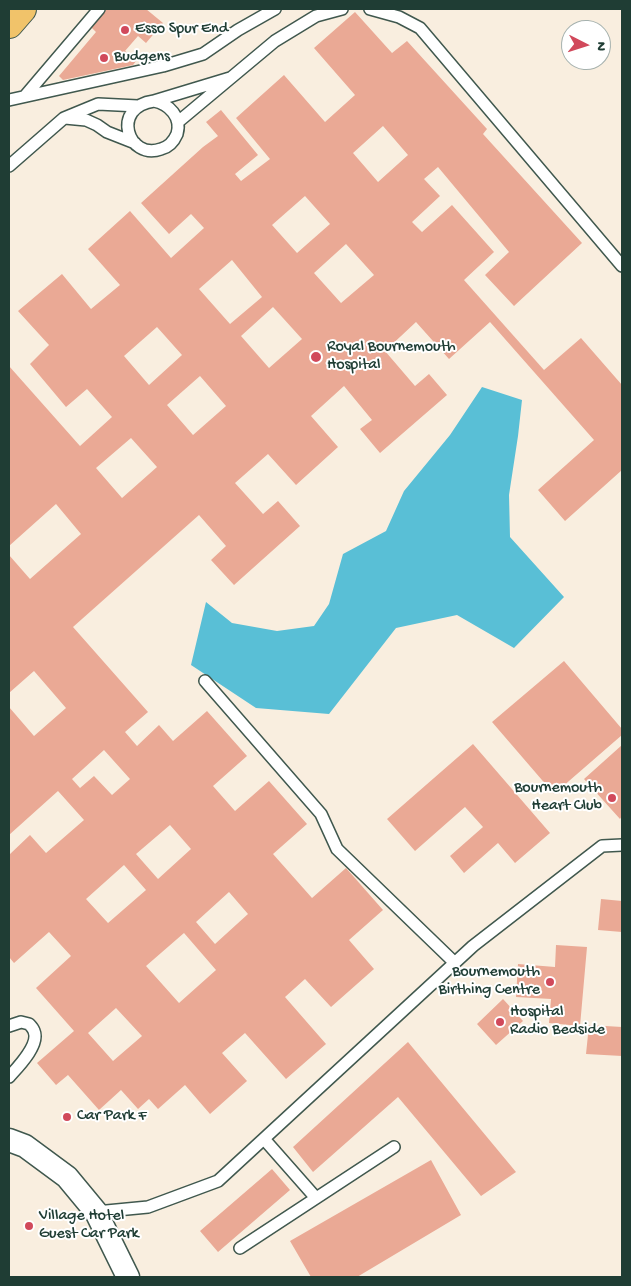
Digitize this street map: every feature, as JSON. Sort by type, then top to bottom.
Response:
[{"type":"main road","points":[[9,24],[22,9]]},
{"type":"street","points":[[9,1140],[25,1146],[67,1177],[96,1212],[128,1277]]},
{"type":"lane","points":[[25,96],[99,9]]},
{"type":"lane","points":[[9,100],[163,66],[203,54],[238,30],[275,9]]},
{"type":"lane","points":[[178,122],[274,41],[316,16],[342,9]]},
{"type":"lane","points":[[370,9],[399,17],[420,28],[622,266]]},
{"type":"lane","points":[[134,143],[130,136],[128,120],[138,106],[230,78]]},
{"type":"lane","points":[[64,118],[86,120],[141,148],[148,151],[156,151],[171,144],[178,130],[178,122],[170,107],[154,100]]},
{"type":"lane","points":[[9,166],[64,118],[98,104],[138,106]]},
{"type":"lane","points":[[205,681],[320,814],[337,849],[455,963]]},
{"type":"lane","points":[[96,1212],[148,1207],[218,1181],[473,946],[602,846],[622,845]]},
{"type":"lane","points":[[9,1026],[21,1022],[29,1024],[34,1031],[35,1039],[31,1049],[9,1077]]},
{"type":"lane","points":[[264,1139],[316,1198]]},
{"type":"lane","points":[[240,1248],[394,1147]]},
{"type":"water","points":[[482,387],[522,400],[509,495],[510,537],[564,597],[514,648],[457,615],[396,628],[329,714],[256,708],[191,665],[206,602],[232,623],[277,631],[314,626],[329,604],[343,554],[386,531],[404,491],[450,435]]},
{"type":"building","points":[[107,9],[146,9],[163,23],[146,43],[138,36],[125,51],[137,60],[133,65],[63,80],[59,76],[96,32],[91,27]]},
{"type":"building","name":"Royal Bournemouth Hospital","points":[[355,12],[392,53],[407,41],[487,129],[483,134],[582,243],[514,306],[485,275],[509,252],[438,167],[424,179],[440,196],[412,222],[422,232],[452,205],[494,252],[464,280],[544,370],[581,338],[622,385],[622,470],[565,521],[538,490],[594,440],[490,322],[449,359],[416,322],[385,351],[415,386],[429,374],[447,395],[380,453],[360,429],[372,420],[344,386],[311,416],[338,447],[296,485],[268,454],[235,483],[263,514],[278,501],[300,526],[234,585],[211,560],[226,546],[199,515],[73,627],[148,712],[125,732],[137,746],[159,725],[173,741],[207,711],[247,756],[213,786],[235,811],[269,781],[307,824],[273,854],[312,898],[346,868],[383,910],[349,940],[374,969],[331,1007],[305,979],[285,997],[326,1044],[286,1079],[245,1033],[222,1053],[247,1081],[210,1114],[185,1085],[158,1109],[149,1099],[138,1109],[121,1090],[99,1110],[68,1075],[56,1085],[37,1063],[74,1031],[36,988],[71,956],[49,932],[14,963],[9,957],[9,855],[30,835],[46,853],[84,820],[58,791],[9,835],[9,707],[34,736],[66,708],[34,671],[9,693],[9,555],[30,579],[81,534],[56,504],[9,546],[9,366],[80,446],[112,417],[87,389],[66,407],[30,364],[49,345],[18,311],[62,274],[91,309],[120,285],[88,249],[130,211],[171,258],[204,228],[191,214],[169,234],[141,203],[203,147],[218,136],[206,122],[221,110],[258,155],[235,174],[241,181],[270,159],[236,118],[284,75],[325,122],[355,95],[314,48]],"holes":[[[383,126],[408,155],[378,182],[353,153]],[[305,196],[330,224],[297,253],[272,225]],[[346,244],[374,275],[341,303],[314,273]],[[232,260],[262,297],[230,324],[199,289]],[[273,307],[302,339],[269,368],[241,336]],[[157,327],[182,355],[149,385],[124,356]],[[200,376],[226,406],[193,435],[167,405]],[[131,438],[157,467],[122,498],[96,468]],[[104,750],[130,779],[112,795],[94,776],[80,788],[72,779]],[[170,825],[191,849],[158,879],[136,854]],[[124,865],[146,890],[108,923],[86,899]],[[229,892],[248,914],[215,944],[196,922]],[[184,933],[216,970],[179,1003],[146,966]],[[116,1008],[142,1036],[113,1061],[88,1033]]]},
{"type":"building","points":[[564,661],[622,729],[622,735],[554,794],[492,722]]},
{"type":"building","points":[[473,744],[550,833],[515,863],[498,843],[464,873],[450,856],[483,827],[465,807],[415,851],[387,819]]},
{"type":"building","name":"Bournemouth Heart Club","points":[[622,745],[622,816],[620,819],[584,779]]},
{"type":"building","points":[[601,899],[622,901],[622,932],[598,930]]},
{"type":"building","name":"Bournemouth Birthing Centre","points":[[556,945],[587,947],[580,1026],[549,1023],[551,999],[516,997],[518,964],[555,967]]},
{"type":"building","name":"Hospital Radio Bedside","points":[[503,999],[523,1021],[496,1045],[477,1024]]},
{"type":"building","points":[[589,1025],[622,1027],[622,1056],[586,1054]]},
{"type":"building","points":[[408,1042],[516,1172],[481,1196],[398,1097],[313,1172],[293,1147]]},
{"type":"building","points":[[431,1160],[461,1215],[357,1277],[311,1277],[290,1241]]},
{"type":"building","points":[[272,1169],[290,1190],[218,1252],[200,1231]]},
{"type":"place","name":"Esso Spur End","points":[[125,30]]},
{"type":"place","name":"Budgens","points":[[104,58]]},
{"type":"place","name":"Royal Bournemouth Hospital","points":[[316,357]]},
{"type":"place","name":"Bournemouth Heart Club","points":[[612,798]]},
{"type":"place","name":"Bournemouth Birthing Centre","points":[[550,982]]},
{"type":"place","name":"Hospital Radio Bedside","points":[[500,1022]]},
{"type":"place","name":"Car Park F","points":[[67,1117]]},
{"type":"place","name":"Village Hotel Guest Car Park","points":[[29,1226]]}]
